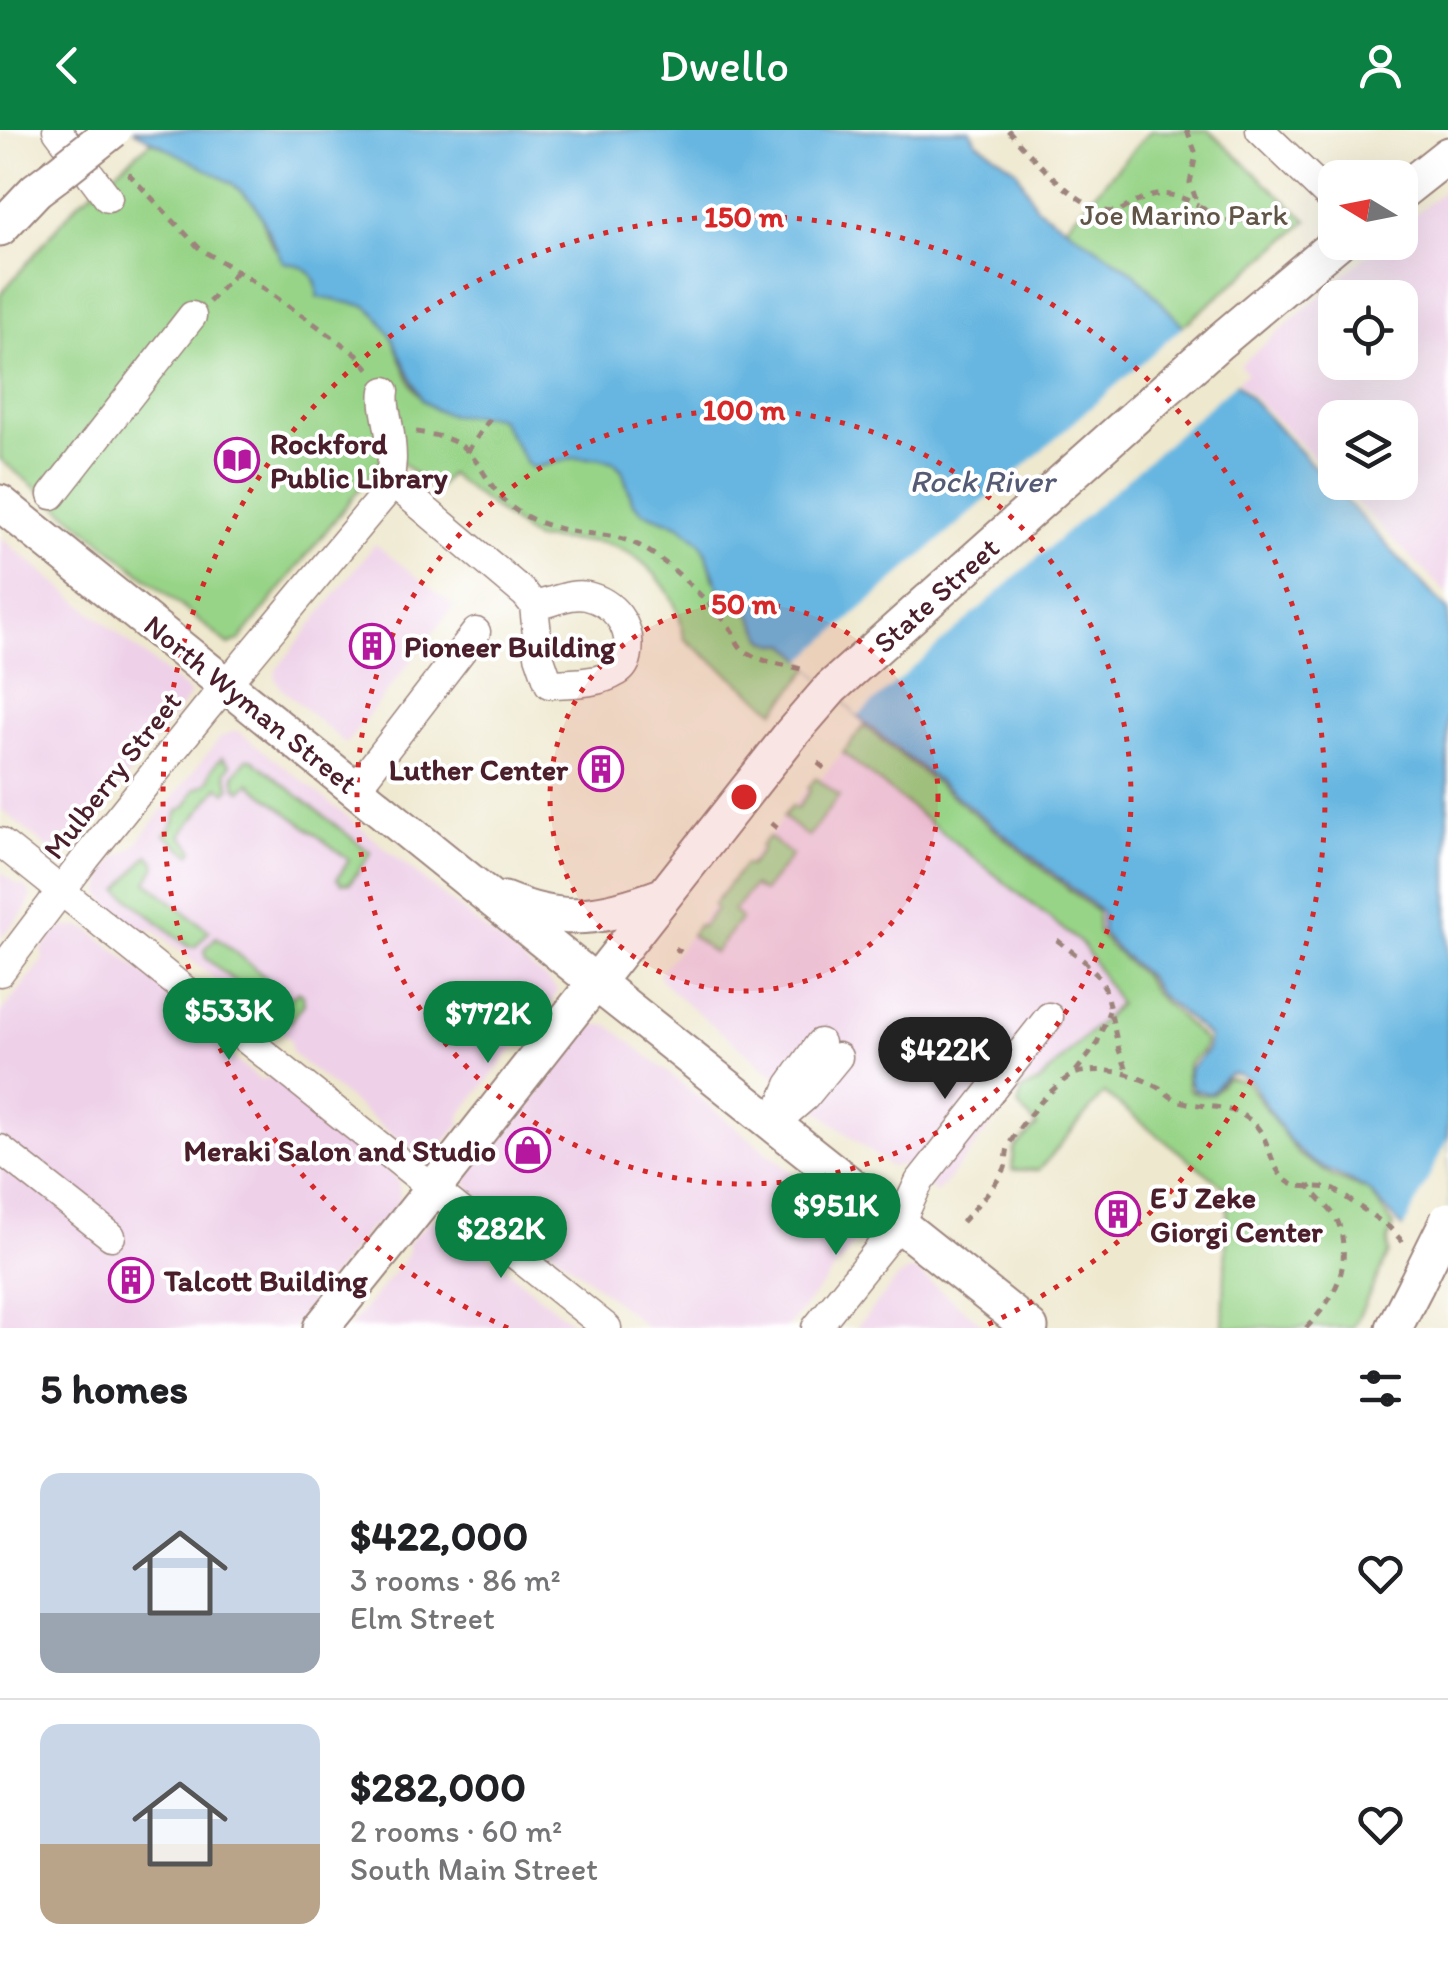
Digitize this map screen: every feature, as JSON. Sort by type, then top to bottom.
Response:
[{"type":"main road","points":[[0,228],[36,190],[114,130]]},
{"type":"main road","points":[[1418,178],[1448,155]]},
{"type":"main road","name":"State Street","points":[[321,1328],[792,732],[818,679],[1318,259]]},
{"type":"main road","name":"North Wyman Street","points":[[0,503],[1030,1328]]},
{"type":"main road","points":[[482,890],[530,909],[568,916],[614,912],[663,896]]},
{"type":"main road","points":[[1394,1328],[1414,1268],[1448,1220]]},
{"type":"street","points":[[57,130],[108,198]]},
{"type":"street","points":[[1260,130],[1318,186]]},
{"type":"street","points":[[52,495],[192,316]]},
{"type":"street","points":[[385,391],[383,401],[393,449],[391,481],[534,605]]},
{"type":"street","name":"Mulberry Street","points":[[0,972],[86,858],[384,496],[391,481]]},
{"type":"street","points":[[356,788],[476,632]]},
{"type":"street","points":[[0,842],[607,1328]]},
{"type":"street","points":[[816,1328],[900,1224],[919,1182],[1049,1017]]},
{"type":"street","points":[[774,1123],[790,1085],[829,1050]]},
{"type":"street","points":[[0,1149],[111,1236]]},
{"type":"path","points":[[1008,130],[1039,166],[1094,208],[1116,212],[1154,194],[1171,193],[1222,221],[1255,220]]},
{"type":"path","points":[[1187,130],[1196,154],[1190,183],[1198,205]]},
{"type":"path","points":[[128,173],[200,249],[237,270],[357,355],[385,391]]},
{"type":"path","points":[[192,316],[237,270]]},
{"type":"path","points":[[467,452],[492,416]]},
{"type":"path","points":[[413,431],[458,444],[496,494],[527,517],[574,532],[601,534],[650,552],[728,624],[738,646],[746,653],[818,679]]},
{"type":"path","points":[[818,763],[827,770]]},
{"type":"path","points":[[771,823],[778,829]]},
{"type":"path","points":[[1056,940],[1096,973],[1129,1074]]},
{"type":"path","points":[[962,1222],[1004,1170],[1008,1146],[1028,1118],[1096,1046],[1110,1009]]},
{"type":"path","points":[[1074,1073],[1129,1074],[1179,1101],[1229,1108],[1261,1130],[1279,1174],[1288,1182],[1299,1187],[1326,1186],[1334,1190],[1389,1228],[1414,1268]]},
{"type":"path","points":[[1306,1328],[1331,1299],[1344,1258],[1336,1217],[1309,1185]]},
{"type":"shaded area","points":[[1448,187],[1448,595],[1355,500],[1418,500],[1418,400],[1318,400],[1318,462],[1238,381],[1247,373],[1240,365],[1318,298],[1318,380],[1418,380],[1418,280],[1339,280],[1362,260],[1418,260],[1418,212]]},
{"type":"shaded area","points":[[0,537],[191,694],[72,849],[63,855],[55,854],[0,808]]},
{"type":"shaded area","name":"Pioneer Building","points":[[375,544],[454,606],[346,744],[282,689],[275,678],[276,670]]},
{"type":"shaded area","points":[[866,724],[1102,912],[1115,948],[1142,971],[1050,1086],[1025,1084],[937,1193],[901,1165],[890,1167],[787,1086],[672,991],[659,974],[816,778],[820,780]]},
{"type":"shaded area","points":[[239,732],[318,793],[556,988],[551,1003],[460,1115],[460,1125],[437,1150],[418,1154],[405,1145],[292,1053],[290,1039],[153,929],[141,930],[107,903],[101,893],[106,870],[134,847],[220,738]]},
{"type":"shaded area","points":[[0,871],[26,887],[31,896],[27,909],[0,938]]},
{"type":"shaded area","points":[[65,927],[90,930],[212,1028],[214,1043],[260,1080],[274,1077],[398,1181],[397,1206],[383,1224],[371,1226],[292,1328],[0,1328],[0,1014],[43,961],[42,949]]},
{"type":"shaded area","points":[[596,1025],[608,1025],[615,1030],[859,1227],[860,1235],[847,1254],[787,1328],[648,1328],[494,1202],[481,1199],[471,1190],[466,1182],[468,1173],[486,1148],[496,1146]]},
{"type":"shaded area","points":[[430,1220],[448,1221],[578,1328],[349,1328],[408,1255],[408,1243]]},
{"type":"shaded area","points":[[908,1271],[916,1271],[987,1328],[856,1328]]},
{"type":"green space","name":"Joe Marino Park","points":[[1151,130],[1208,130],[1308,221],[1183,326],[1133,272],[1065,227]]},
{"type":"green space","points":[[152,141],[233,184],[254,203],[274,247],[305,268],[318,289],[365,306],[380,318],[413,386],[432,407],[500,419],[542,466],[573,458],[614,462],[622,470],[633,503],[643,512],[680,525],[700,542],[714,580],[748,609],[765,639],[775,644],[788,643],[811,667],[775,711],[684,638],[669,593],[636,558],[603,543],[535,540],[449,474],[435,492],[389,451],[240,640],[229,645],[0,459],[0,295],[78,203]]},
{"type":"green space","points":[[864,726],[1097,912],[1098,932],[1111,948],[1205,1041],[1187,1069],[1189,1090],[1200,1095],[1212,1094],[1227,1078],[1246,1081],[1298,1154],[1333,1177],[1369,1191],[1394,1226],[1388,1240],[1389,1253],[1353,1328],[1223,1328],[1228,1190],[1104,1093],[1039,1170],[1012,1170],[1014,1149],[1037,1126],[1018,1106],[1022,1090],[1038,1083],[1119,1004],[1083,945],[843,753]]},
{"type":"green space","points":[[222,757],[231,765],[226,772],[230,788],[226,792],[219,787],[181,835],[194,850],[188,853],[165,835],[178,811],[188,804],[195,789],[209,780]]},
{"type":"green space","points":[[247,759],[252,759],[371,853],[350,883],[342,884],[337,879],[349,860],[249,783],[241,791],[236,787],[234,775]]},
{"type":"green space","points":[[816,778],[839,796],[808,837],[783,817],[792,806],[797,809]]},
{"type":"green space","points":[[768,837],[792,855],[763,892],[753,886],[733,911],[741,918],[714,953],[691,935],[698,925],[702,927],[716,909],[713,905],[745,864],[749,866],[762,850],[760,847]]},
{"type":"green space","points":[[148,855],[156,866],[147,882],[209,931],[195,947],[188,946],[119,890]]},
{"type":"green space","points":[[216,937],[291,998],[298,991],[303,994],[304,1004],[290,1022],[285,1022],[206,958],[205,950]]},
{"type":"water","name":"Rock River","points":[[133,130],[970,130],[976,141],[1016,169],[1036,207],[1133,272],[1318,471],[1318,500],[1345,500],[1448,611],[1448,1276],[1369,1191],[1306,1157],[1283,1131],[1250,1080],[1231,1074],[1210,1094],[1193,1089],[1189,1069],[1206,1050],[1208,1036],[1158,993],[1147,976],[1115,948],[1102,932],[1102,912],[866,724],[788,644],[765,639],[748,609],[718,587],[700,542],[680,525],[643,512],[633,503],[622,470],[614,462],[573,458],[533,468],[500,419],[451,415],[422,400],[391,336],[375,313],[366,306],[317,297],[313,276],[298,265],[283,262],[255,204],[232,183]]},
{"type":"pier","points":[[1187,323],[1239,380],[858,716],[803,660]]},
{"type":"pier","points":[[1448,1138],[1448,1281],[1401,1234]]},
{"type":"place","name":"Rockford Public Library","points":[[237,460]]},
{"type":"place","name":"Pioneer Building","points":[[372,646]]},
{"type":"place","name":"Luther Center","points":[[601,769]]},
{"type":"place","name":"Meraki Salon and Studio","points":[[528,1150]]},
{"type":"place","name":"E J Zeke Giorgi Center","points":[[1118,1214]]},
{"type":"place","name":"Talcott Building","points":[[131,1280]]}]
